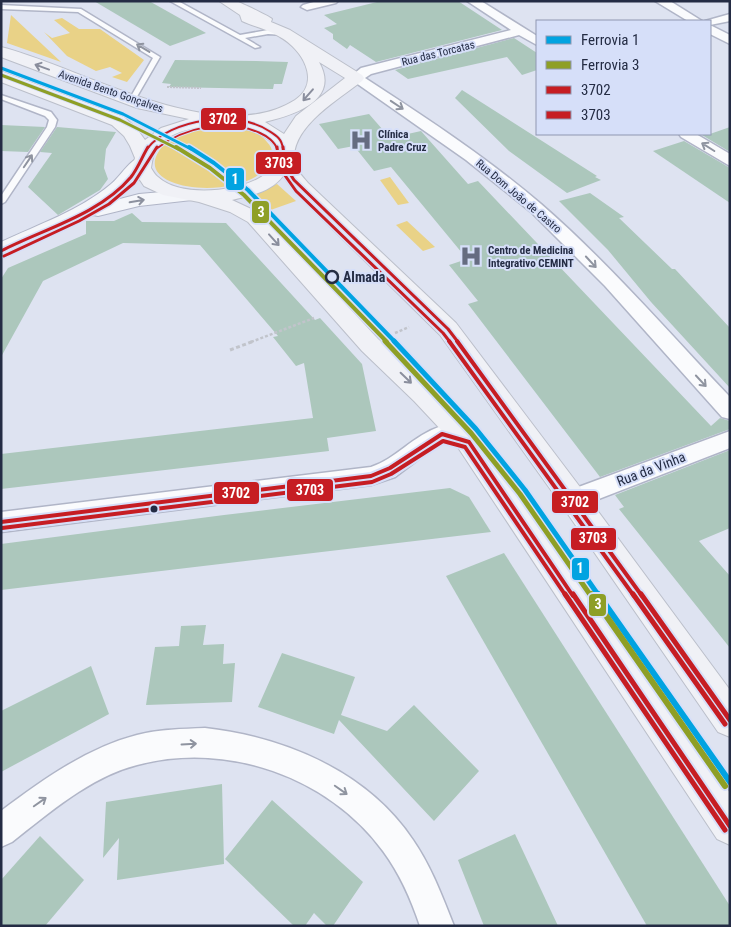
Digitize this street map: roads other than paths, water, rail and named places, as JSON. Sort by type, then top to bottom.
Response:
[{"type":"main road","name":"Rua Dom João de Castro","points":[[226,1],[247,13],[247,18],[284,33],[356,78]]},
{"type":"main road","points":[[142,159],[153,142],[172,131],[196,123],[258,119],[281,114],[292,109],[308,97],[316,86],[316,74],[310,59],[284,33]]},
{"type":"main road","name":"Avenida Bento Gonçalves","points":[[1,52],[136,93],[168,111],[227,121]]},
{"type":"main road","name":"Avenida Bento Gonçalves","points":[[1,76],[118,121],[133,133],[137,140],[143,171],[155,185],[168,191],[195,196],[237,208],[254,218],[370,345],[423,394],[469,442],[730,826]]},
{"type":"main road","points":[[195,196],[225,196],[252,188],[273,176],[285,156],[296,128],[302,120],[356,78]]},
{"type":"main road","points":[[227,121],[248,123],[269,130],[282,142],[290,173],[301,186],[448,329],[573,499],[730,720]]},
{"type":"street","points":[[307,7],[332,1]]},
{"type":"street","points":[[473,1],[536,40]]},
{"type":"street","points":[[661,1],[694,20]]},
{"type":"street","points":[[711,22],[730,18]]},
{"type":"street","points":[[711,30],[730,40]]},
{"type":"street","name":"Rua das Torcatas","points":[[356,78],[366,71],[521,32]]},
{"type":"street","name":"Rua Dom João de Castro","points":[[356,78],[481,163],[537,209],[586,256],[730,411]]},
{"type":"street","points":[[688,135],[730,161]]},
{"type":"street","points":[[3,248],[73,218],[103,201],[122,186],[142,159]]},
{"type":"street","points":[[73,218],[127,202],[195,196]]},
{"type":"street","points":[[1,522],[371,476],[387,471],[424,443],[442,434],[469,442]]},
{"type":"street","name":"Rua da Vinha","points":[[573,499],[730,439]]},
{"type":"street","points":[[1,832],[67,783],[137,750],[164,745],[206,743],[253,749],[286,759],[320,776],[355,800],[386,830],[410,863],[437,926]]},
{"type":"lane","points":[[173,1],[257,47]]},
{"type":"lane","points":[[1,7],[79,10],[157,57],[136,93]]},
{"type":"lane","points":[[239,37],[268,32],[284,33]]},
{"type":"lane","points":[[1,97],[48,114],[53,120],[51,127],[1,202]]},
{"type":"rail line","name":"1","points":[[1,68],[99,104],[170,136],[221,168],[248,190],[435,383],[476,429],[525,490],[730,782]]},
{"type":"rail line","name":"3","points":[[1,75],[97,110],[143,130],[217,173],[244,195],[430,387],[471,433],[520,494],[725,786]]},
{"type":"place","name":"Clínica Padre Cruz","points":[[361,140]]},
{"type":"place","name":"Centro de Medicina Integrativo CEMINT","points":[[471,256]]},
{"type":"place","name":"Almada","points":[[332,277]]}]
